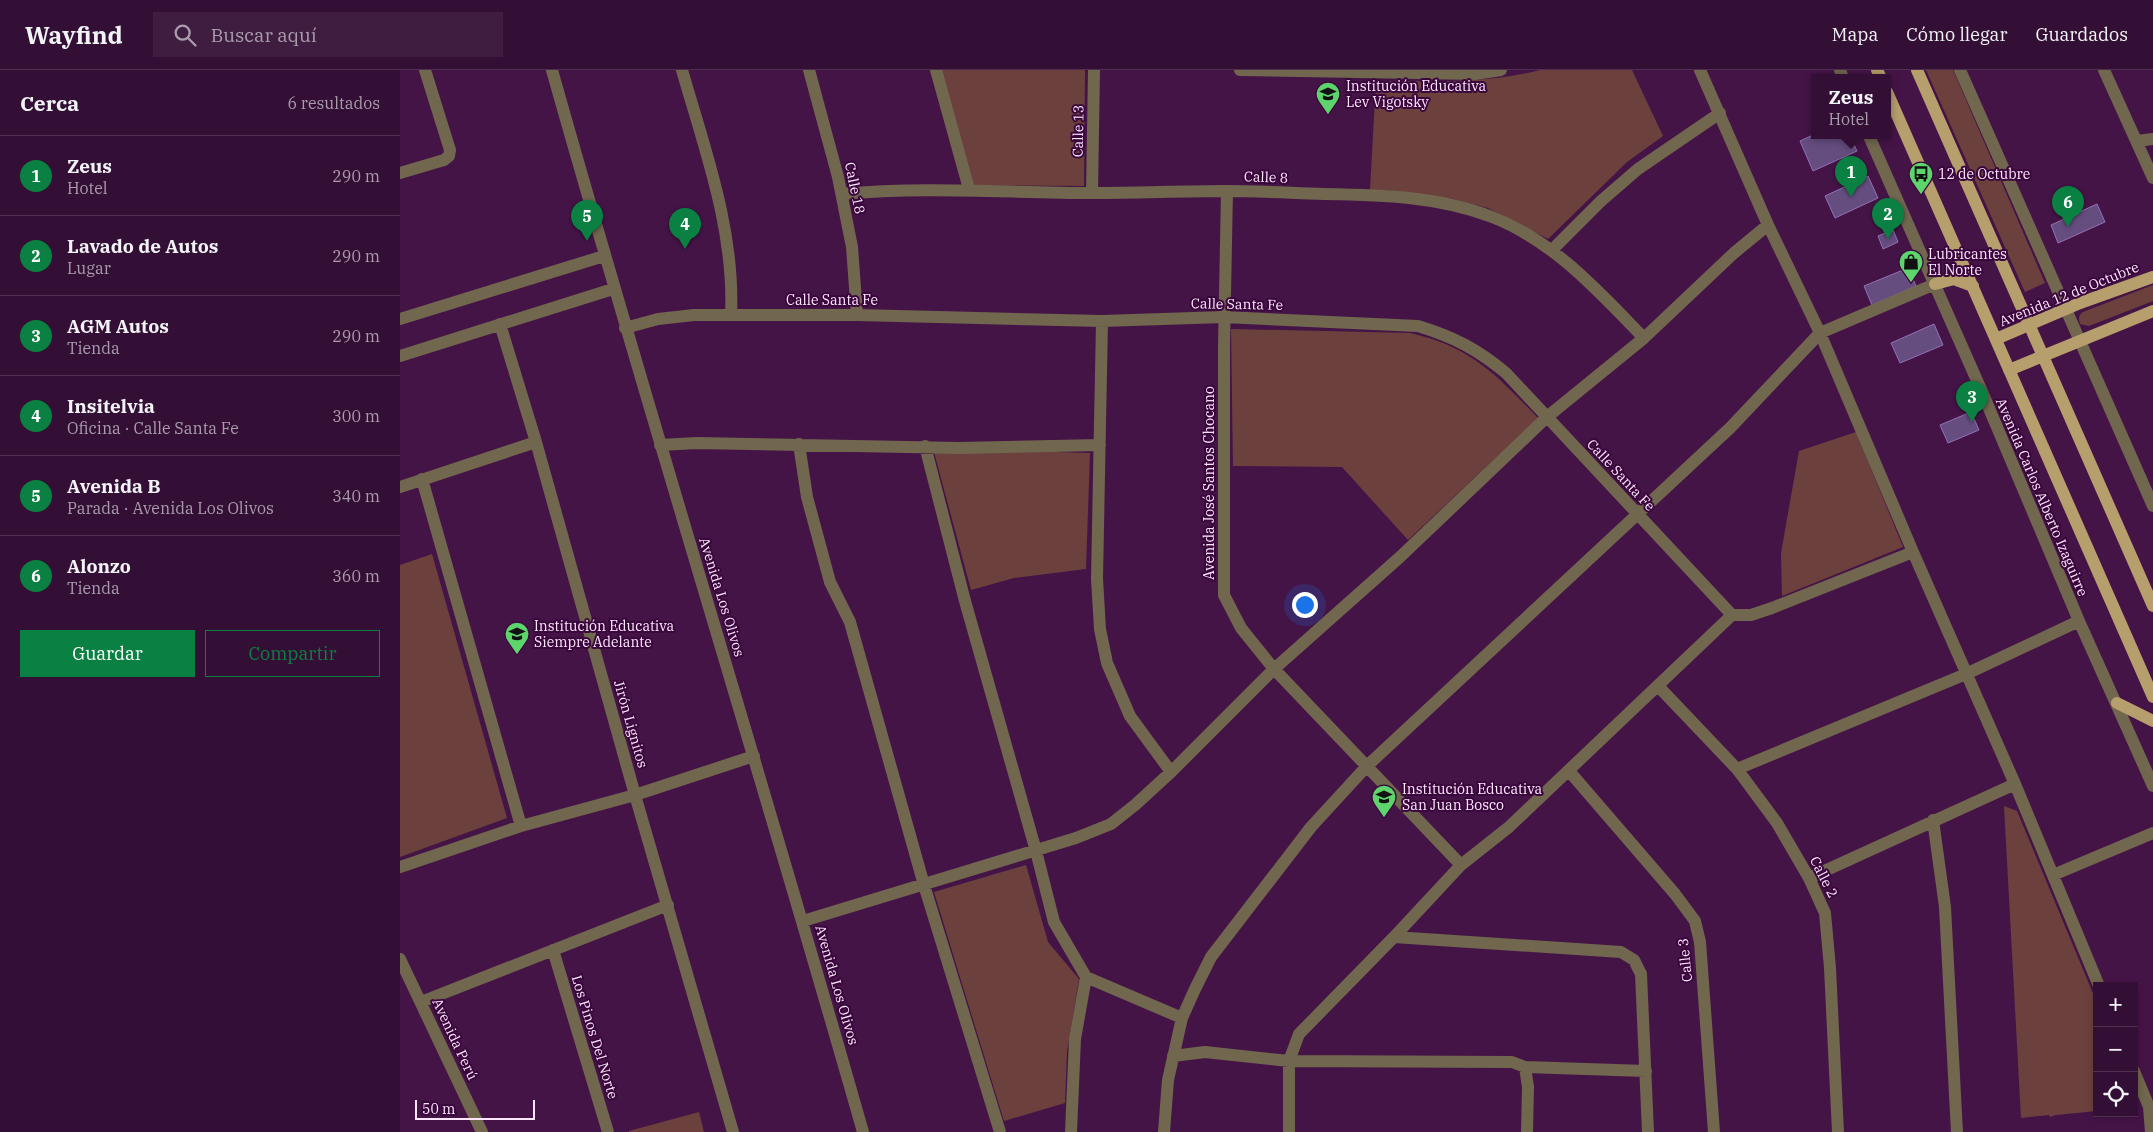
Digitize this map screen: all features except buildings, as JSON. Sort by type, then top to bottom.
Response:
[{"type":"main road","points":[[1917,70],[2153,606]]},
{"type":"main road","name":"Avenida Carlos Alberto Izaguirre","points":[[1891,101],[2153,697]]},
{"type":"main road","name":"Avenida 12 de Octubre","points":[[1996,339],[2065,309],[2153,277]]},
{"type":"main road","points":[[1935,284],[1954,279],[1973,286]]},
{"type":"main road","points":[[2009,370],[2153,311]]},
{"type":"main road","points":[[2117,703],[2153,721]]},
{"type":"street","points":[[400,173],[444,160],[449,156],[450,150],[425,70]]},
{"type":"street","name":"Avenida Los Olivos","points":[[552,70],[613,289],[803,921],[863,1132]]},
{"type":"street","points":[[682,70],[725,222],[730,273],[731,315]]},
{"type":"street","name":"Calle 18","points":[[809,70],[842,194],[852,247],[857,315]]},
{"type":"street","points":[[936,70],[969,189]]},
{"type":"street","name":"Calle 13","points":[[1092,193],[1094,70]]},
{"type":"street","points":[[1240,70],[1476,74],[1501,70]]},
{"type":"street","points":[[1700,70],[1768,225],[1820,333],[1913,552],[2015,784],[2097,982]]},
{"type":"street","points":[[1960,70],[2153,506]]},
{"type":"street","points":[[2104,70],[2153,178]]},
{"type":"street","points":[[1552,250],[1601,201],[1638,169],[1720,113]]},
{"type":"street","name":"Avenida Carlos Alberto Izaguirre","points":[[1870,139],[1935,284],[2079,621],[2153,786]]},
{"type":"street","points":[[2137,141],[2153,139]]},
{"type":"street","name":"Calle 8","points":[[842,194],[885,190],[969,189],[1092,193],[1227,191],[1378,195],[1458,205],[1493,217],[1526,233],[1552,250],[1589,282],[1644,338]]},
{"type":"street","name":"Avenida José Santos Chocano","points":[[1227,191],[1224,317],[1224,595],[1241,628],[1274,669],[1461,865]]},
{"type":"street","points":[[803,921],[1036,851],[1111,824],[1171,772],[1274,669],[1400,557],[1547,418],[1644,338],[1734,253],[1768,225]]},
{"type":"street","points":[[400,319],[604,256]]},
{"type":"street","points":[[1164,1132],[1168,1080],[1182,1018],[1212,957],[1311,827],[1367,766],[1730,428],[1820,333],[1935,284]]},
{"type":"street","points":[[400,356],[613,289]]},
{"type":"street","name":"Calle Santa Fe","points":[[625,328],[667,318],[694,315],[857,315],[1102,321],[1224,317],[1418,326],[1446,334],[1469,345],[1498,367],[1732,615]]},
{"type":"street","points":[[1102,321],[1097,579],[1100,630],[1107,663],[1130,716],[1171,772]]},
{"type":"street","name":"Jirón Lignitos","points":[[500,324],[536,442],[635,795],[733,1132]]},
{"type":"street","points":[[400,486],[536,442]]},
{"type":"street","points":[[660,445],[696,443],[799,444],[959,448],[1100,445]]},
{"type":"street","points":[[799,444],[807,497],[830,582],[850,622],[924,884],[1000,1132]]},
{"type":"street","points":[[924,446],[964,601],[1036,851],[1054,922],[1086,977],[1182,1018]]},
{"type":"street","points":[[422,479],[521,826]]},
{"type":"street","points":[[1289,1132],[1289,1061],[1299,1034],[1461,865],[1509,827],[1732,615],[1751,615],[1772,608],[1913,552]]},
{"type":"street","points":[[1737,769],[1966,674],[2079,621]]},
{"type":"street","name":"Calle 2","points":[[1658,686],[1737,769],[1777,824],[1809,878],[1825,913],[1830,968],[1838,1132]]},
{"type":"street","points":[[400,867],[521,826],[635,795],[754,756]]},
{"type":"street","name":"Calle 3","points":[[1569,770],[1675,894],[1695,921],[1700,942],[1714,1132]]},
{"type":"street","points":[[1809,878],[2015,784]]},
{"type":"street","points":[[1933,820],[1945,907],[1957,1132]]},
{"type":"street","points":[[2053,875],[2153,833]]},
{"type":"street","points":[[421,1002],[668,905]]},
{"type":"street","points":[[1394,937],[1621,952],[1634,960],[1641,974],[1648,1132]]},
{"type":"street","name":"Los Pinos Del Norte","points":[[553,950],[608,1132]]},
{"type":"street","name":"Avenida Perú","points":[[400,959],[482,1132]]},
{"type":"street","points":[[1071,1132],[1074,1054],[1086,977]]},
{"type":"street","points":[[1173,1056],[1205,1052],[1289,1061],[1512,1062],[1525,1067],[1646,1071]]},
{"type":"street","points":[[1525,1067],[1528,1087],[1528,1132]]},
{"type":"street","points":[[2134,1072],[2149,1107],[2151,1132]]},
{"type":"shaded area","points":[[941,70],[1085,70],[1084,186],[973,185]]},
{"type":"shaded area","points":[[1540,70],[1632,70],[1663,136],[1627,162],[1548,239],[1488,208],[1449,198],[1370,190],[1376,81],[1479,80]]},
{"type":"shaded area","points":[[1926,70],[1953,70],[2045,283],[2025,292]]},
{"type":"shaded area","points":[[2153,285],[2153,301],[2089,326],[2080,324],[2079,317],[2083,312]]},
{"type":"shaded area","points":[[1231,329],[1410,333],[1432,339],[1450,346],[1482,365],[1538,418],[1408,540],[1342,467],[1233,466]]},
{"type":"shaded area","points":[[1856,432],[1903,547],[1782,596],[1781,553],[1799,451]]},
{"type":"shaded area","points":[[964,449],[1090,453],[1086,569],[1014,578],[971,590],[934,452]]},
{"type":"shaded area","points":[[432,554],[507,818],[400,857],[400,565]]},
{"type":"shaded area","points":[[2004,806],[2017,811],[2093,993],[2093,1111],[2050,1117],[2049,1115],[2021,1118]]},
{"type":"shaded area","points":[[1026,865],[1048,942],[1079,979],[1067,1052],[1065,1103],[1004,1121],[934,892]]},
{"type":"shaded area","points":[[699,1112],[704,1132],[629,1132],[629,1131]]},
{"type":"place","name":"Institución Educativa Lev Vigotsky","points":[[1328,115]]},
{"type":"place","name":"12 de Octubre","points":[[1921,195]]},
{"type":"place","name":"Zeus","points":[[1851,197]]},
{"type":"place","name":"Alonzo","points":[[2068,227]]},
{"type":"place","name":"Lavado de Autos","points":[[1888,239]]},
{"type":"place","name":"Avenida B","points":[[587,241]]},
{"type":"place","name":"Insitelvia","points":[[685,249]]},
{"type":"place","name":"Lubricantes El Norte","points":[[1911,283]]},
{"type":"place","name":"AGM Autos","points":[[1972,422]]},
{"type":"place","name":"Institución Educativa Siempre Adelante","points":[[517,655]]},
{"type":"place","name":"Institución Educativa San Juan Bosco","points":[[1384,818]]}]
